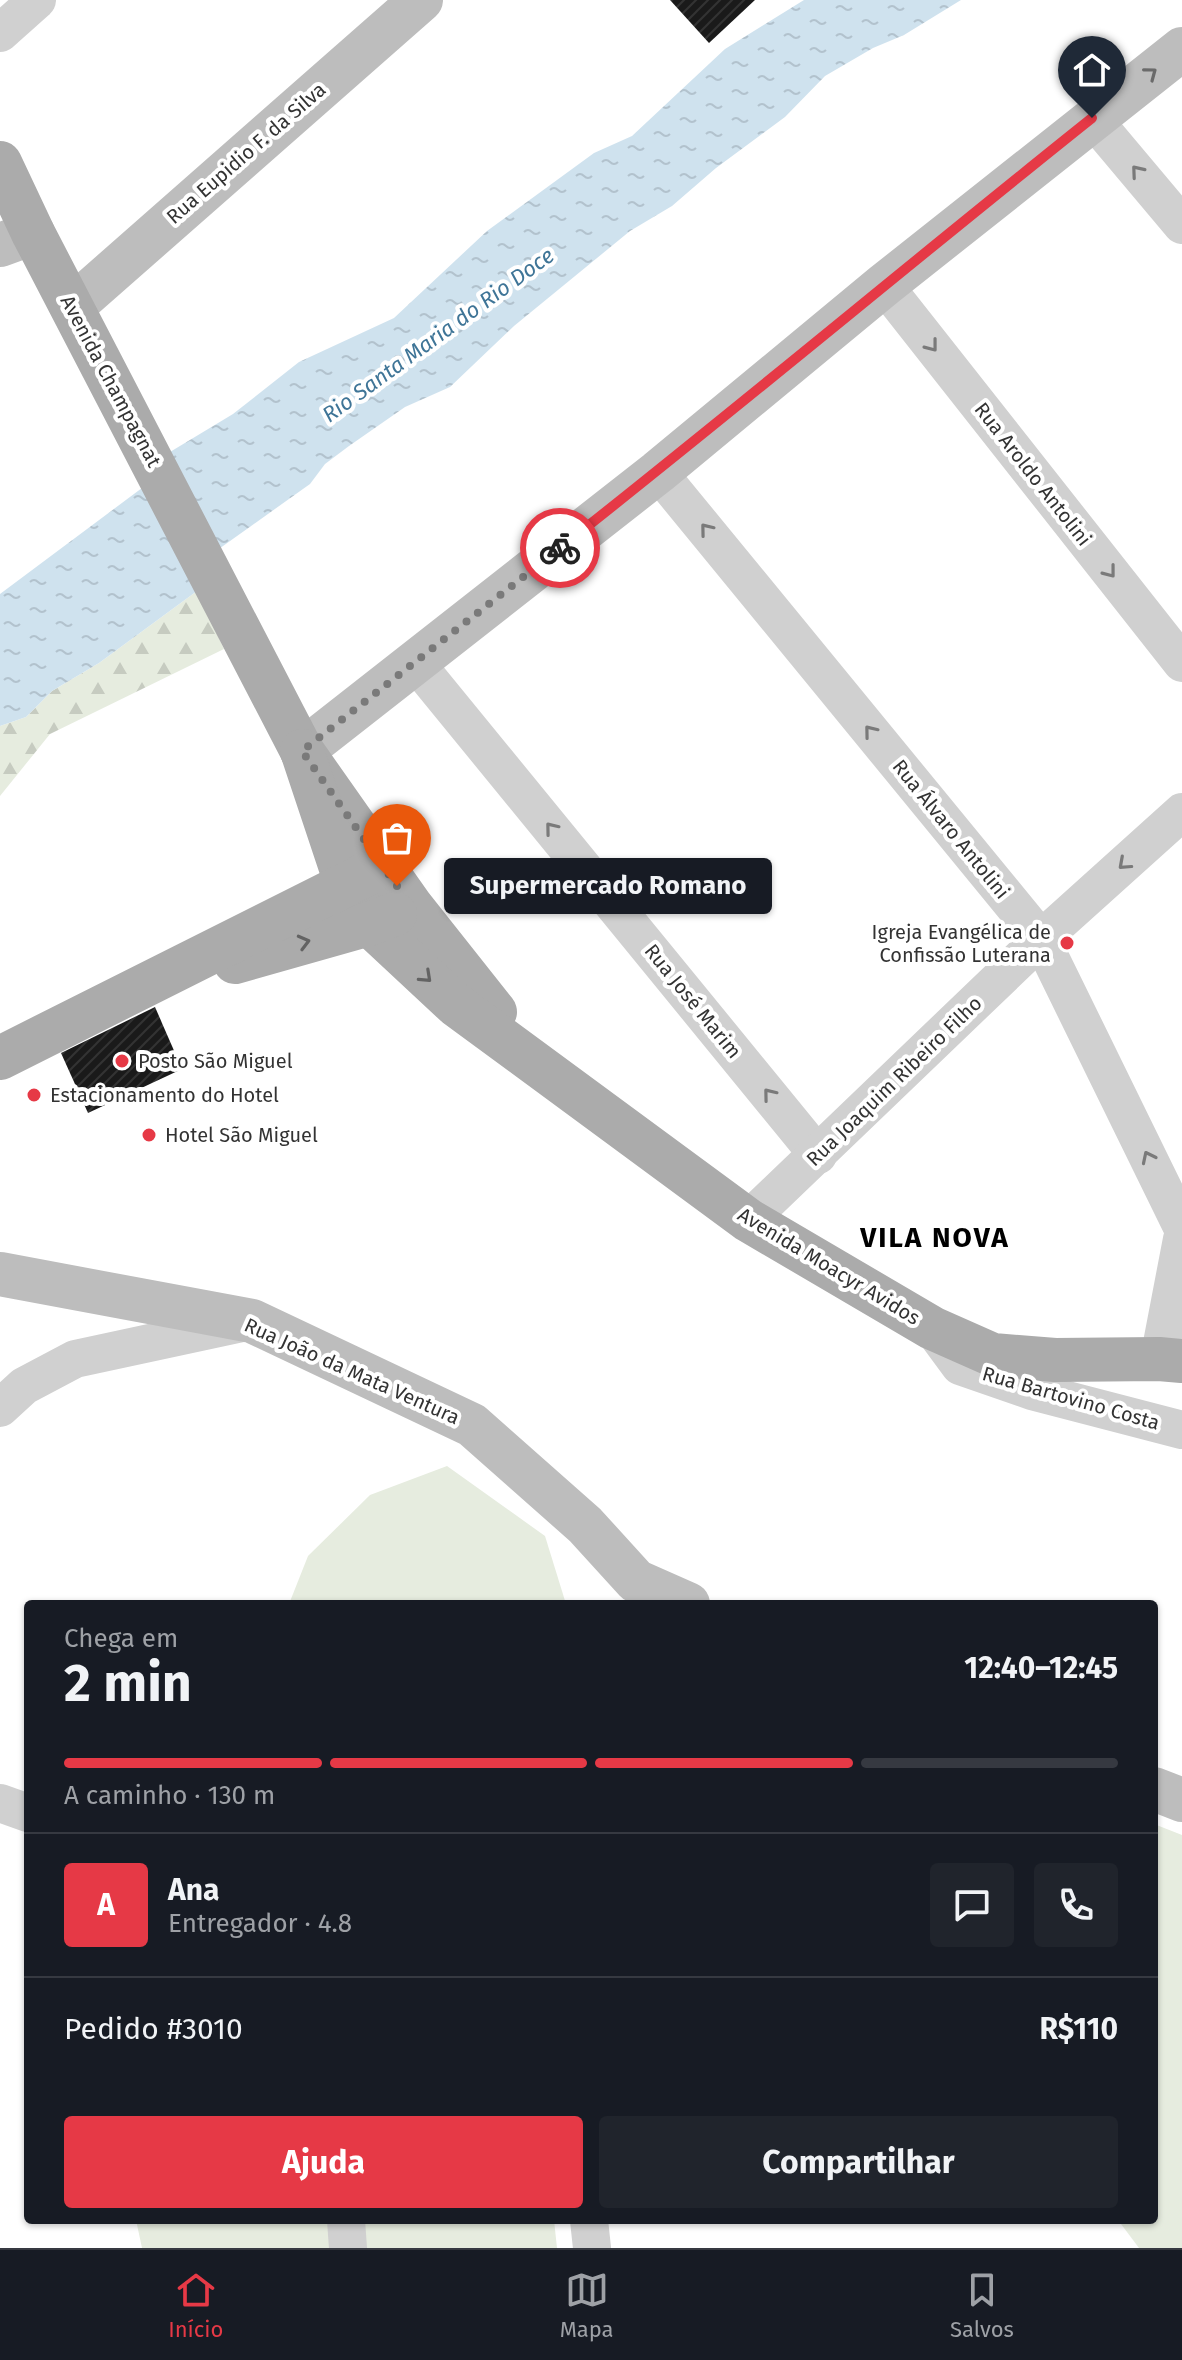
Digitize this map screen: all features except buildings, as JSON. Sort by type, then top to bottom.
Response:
[{"type":"main road","name":"Avenida Champagnat","points":[[0,163],[16,239],[72,307],[365,875]]},
{"type":"main road","name":"Avenida Moacyr Avidos","points":[[365,875],[411,906],[538,1066]]},
{"type":"main road","name":"Avenida Moacyr Avidos","points":[[365,875],[369,924],[456,1005],[748,1220],[932,1328],[993,1355],[1055,1360],[1170,1360]]},
{"type":"main road","points":[[0,1058],[365,875]]},
{"type":"main road","points":[[122,995],[369,924],[411,906]]},
{"type":"street","points":[[0,33],[37,0]]},
{"type":"street","name":"Rua Eupidio F. da Silva","points":[[72,307],[421,0]]},
{"type":"street","points":[[302,751],[658,472],[884,285],[1182,49]]},
{"type":"street","points":[[1092,118],[1182,225]]},
{"type":"street","name":"Rua Aroldo Antolini","points":[[884,285],[1182,663]]},
{"type":"street","name":"Rua Álvaro Antolini","points":[[658,472],[1041,939],[1182,1227]]},
{"type":"street","name":"Rua José Marim","points":[[415,662],[818,1155]]},
{"type":"street","name":"Rua Joaquim Ribeiro Filho","points":[[748,1220],[1041,939],[1182,812]]},
{"type":"street","points":[[1170,1360],[1182,1239]]},
{"type":"street","name":"Rua João da Mata Ventura","points":[[0,1274],[252,1321],[472,1425],[585,1525],[636,1581],[679,1600]]},
{"type":"street","points":[[0,1408],[24,1386],[75,1359],[252,1321]]},
{"type":"street","name":"Rua Bartovino Costa","points":[[932,1328],[960,1366],[1032,1391],[1182,1430]]},
{"type":"street","points":[[1158,1791],[1182,1800]]},
{"type":"street","points":[[0,1803],[24,1812]]},
{"type":"street","points":[[346,2224],[348,2248]]},
{"type":"street","points":[[589,2224],[592,2248]]},
{"type":"green space","points":[[197,591],[224,649],[50,734],[0,796],[0,726],[26,717],[52,691],[99,663]]},
{"type":"green space","points":[[447,1466],[545,1536],[565,1600],[291,1600],[308,1556],[370,1495]]},
{"type":"green space","points":[[1158,1826],[1182,1835],[1182,2248],[1139,2248],[1121,2224],[1158,2224]]},
{"type":"green space","points":[[137,2224],[554,2224],[557,2248],[142,2248]]},
{"type":"water","name":"Rio Santa Maria do Rio Doce","points":[[804,0],[961,0],[904,35],[873,48],[825,76],[785,117],[716,168],[672,206],[630,231],[514,326],[450,387],[405,407],[349,446],[325,464],[310,484],[216,551],[197,591],[99,663],[52,691],[26,717],[0,726],[0,594],[146,485],[165,455],[233,414],[299,362],[394,318],[487,231],[594,153],[632,136],[725,49]]},
{"type":"way so far","points":[[397,886],[302,751],[560,548]]},
{"type":"place","name":"Supermercado Romano","points":[[397,886]]},
{"type":"place","name":"Igreja Evangélica de Confissão Luterana","points":[[1067,943]]},
{"type":"place","name":"Posto São Miguel","points":[[122,1061]]},
{"type":"place","name":"Estacionamento do Hotel","points":[[34,1095]]},
{"type":"place","name":"Hotel São Miguel","points":[[149,1135]]},
{"type":"district","name":"VILA NOVA","points":[[935,1237]]},
{"type":"route","points":[[560,548],[658,472],[1092,118]]}]
